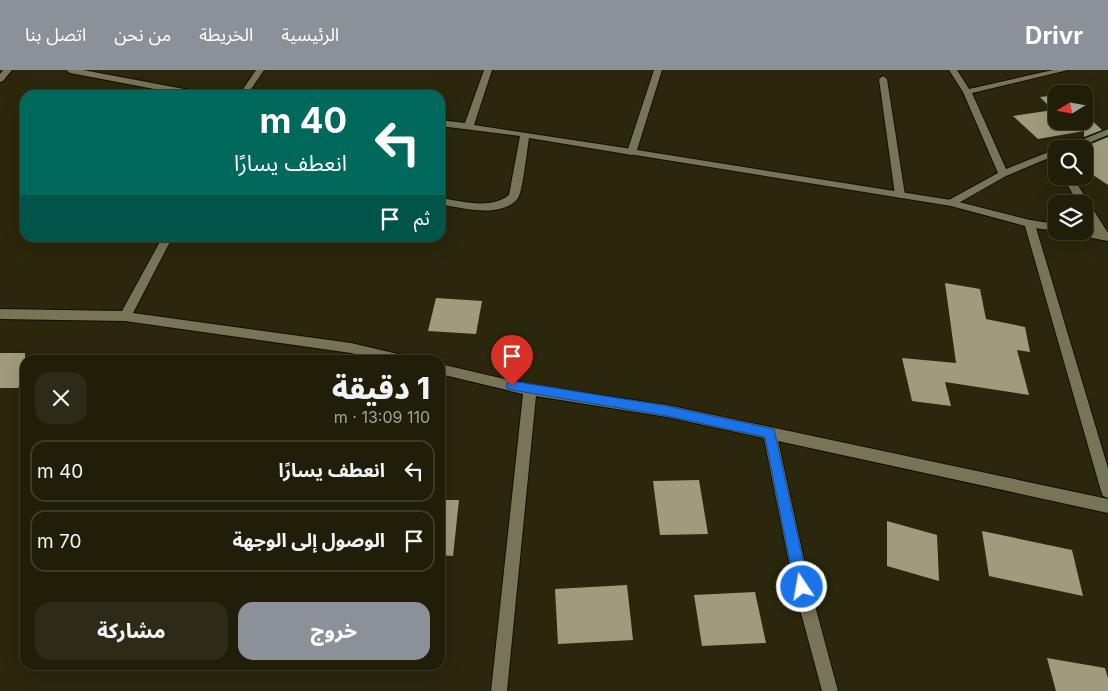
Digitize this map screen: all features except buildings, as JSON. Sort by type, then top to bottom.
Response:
[{"type":"street","points":[[0,79],[8,70]]},
{"type":"street","points":[[70,70],[174,90]]},
{"type":"street","points":[[246,90],[260,70]]},
{"type":"street","points":[[469,126],[488,70]]},
{"type":"street","points":[[632,152],[658,70]]},
{"type":"street","points":[[953,70],[967,92],[1003,174]]},
{"type":"street","points":[[967,92],[1064,70]]},
{"type":"street","points":[[883,79],[900,195]]},
{"type":"street","points":[[445,124],[525,134],[951,203],[1030,224],[1048,227]]},
{"type":"street","points":[[1088,140],[1108,132]]},
{"type":"street","points":[[445,202],[468,206],[494,207],[511,200],[514,196],[525,134]]},
{"type":"street","points":[[951,203],[1003,174],[1048,158]]},
{"type":"street","points":[[1074,185],[1106,236]]},
{"type":"street","points":[[1030,224],[1108,491]]},
{"type":"street","points":[[1093,234],[1106,236]]},
{"type":"street","points":[[125,316],[164,242]]},
{"type":"street","points":[[0,314],[125,316],[351,348],[381,355]]},
{"type":"street","points":[[445,370],[530,390],[667,411],[1108,506]]},
{"type":"street","points":[[499,691],[530,390]]},
{"type":"street","points":[[770,433],[802,587],[830,691]]},
{"type":"route","points":[[512,386],[667,411],[770,433],[802,587]]}]
